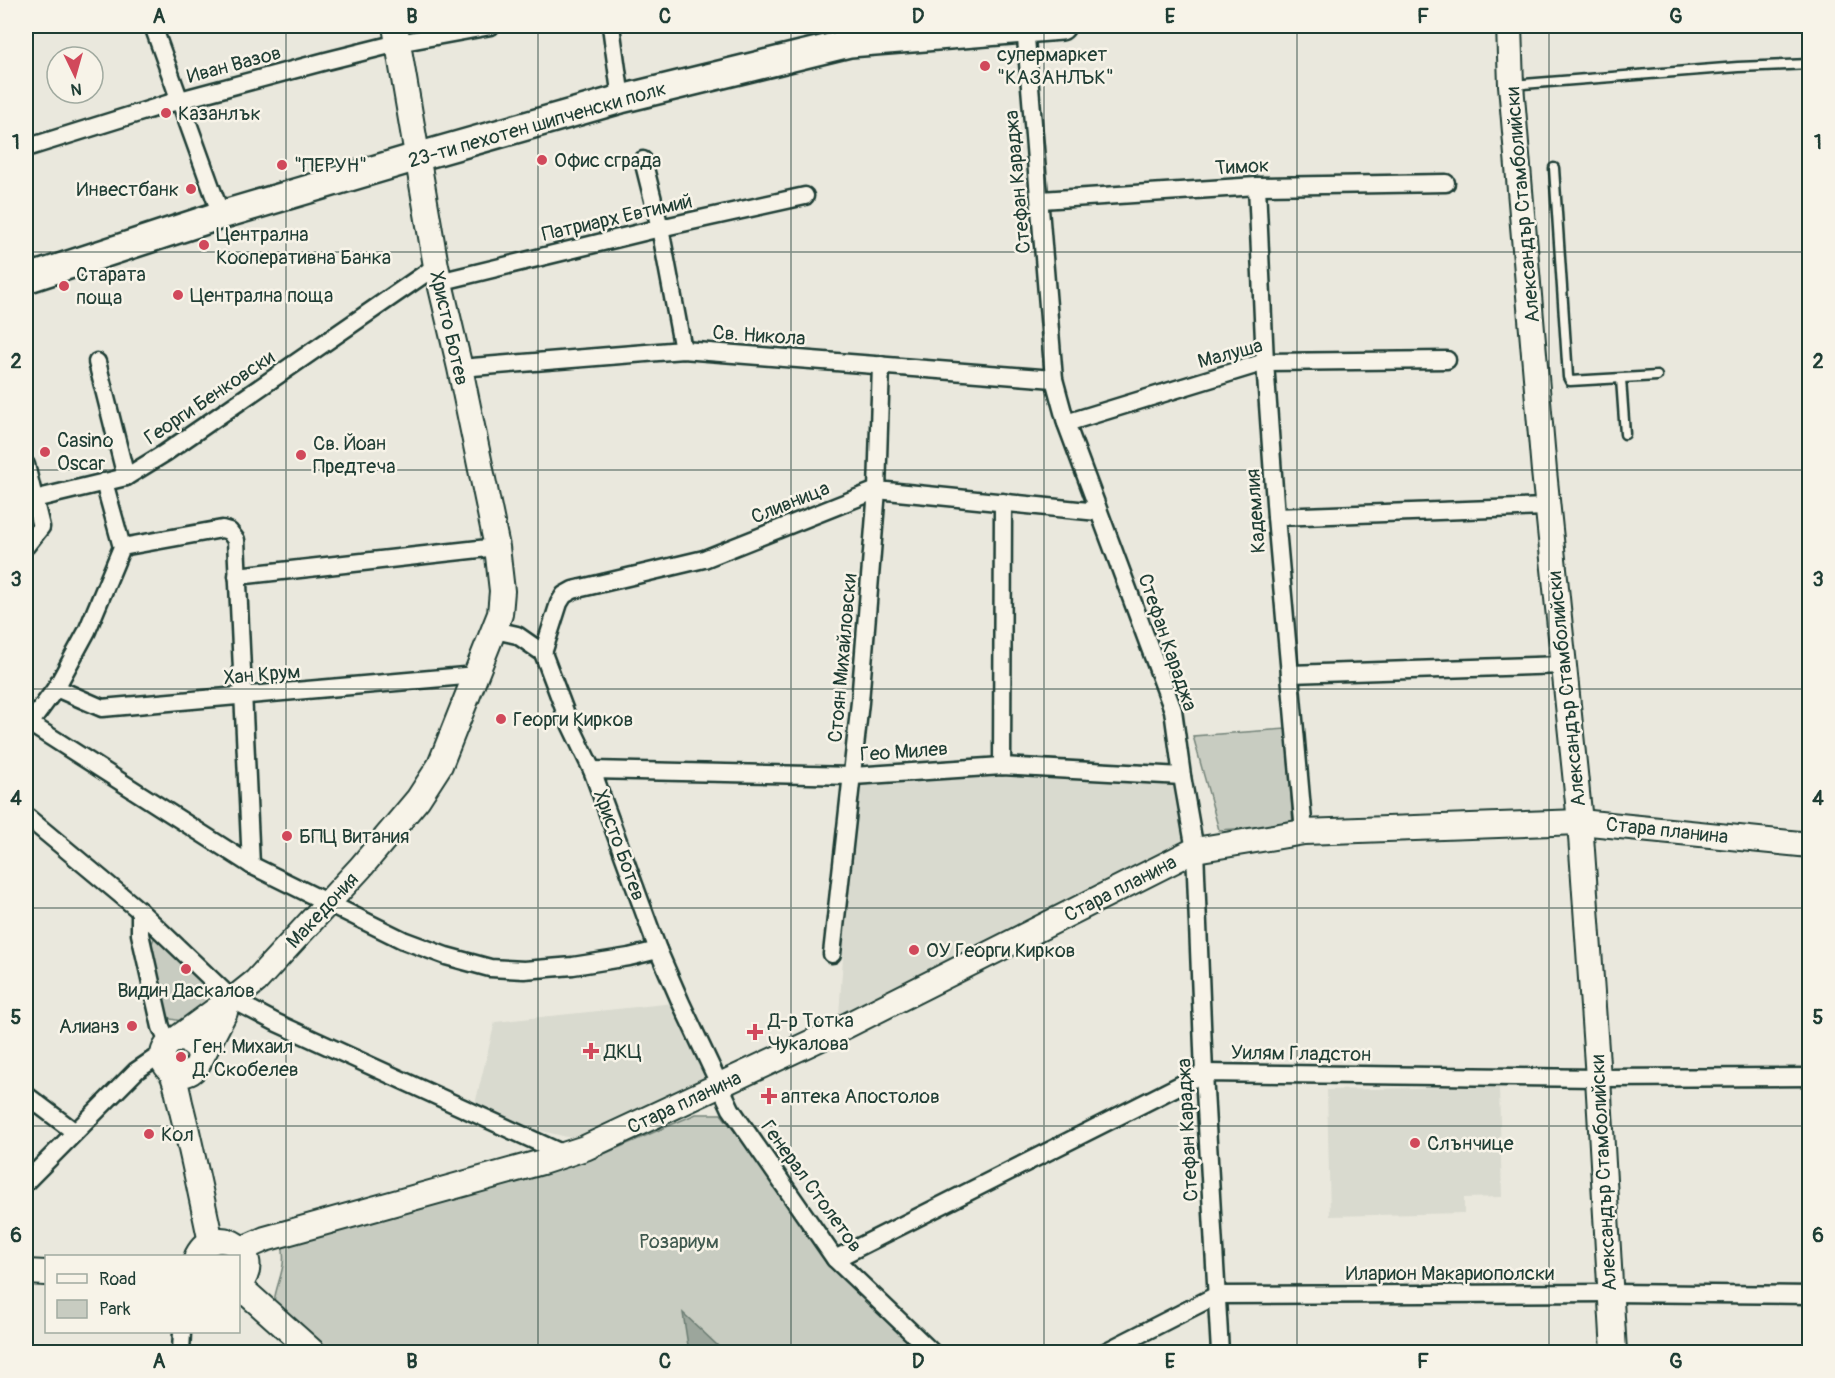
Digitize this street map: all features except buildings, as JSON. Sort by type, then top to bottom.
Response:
[{"type":"main road","name":"23-ти пехотен шипченски полк","points":[[26,279],[221,215],[417,157],[621,99],[850,43],[1025,27],[1061,26]]},
{"type":"main road","name":"Александър Стамболийски","points":[[1509,26],[1511,85],[1547,507],[1580,822],[1614,1353]]},
{"type":"main road","name":"Христо Ботев","points":[[397,34],[437,274],[460,368],[497,547],[501,591],[500,614],[491,638]]},
{"type":"main road","name":"Македония","points":[[177,1059],[220,1007],[230,1003],[256,981],[361,867],[418,799],[440,765],[491,638]]},
{"type":"main road","name":"Стара планина","points":[[242,1249],[265,1239],[585,1148],[838,1030],[1195,850],[1304,832],[1580,822],[1809,845]]},
{"type":"main road","name":"Македония","points":[[177,1059],[225,1012],[230,1003]]},
{"type":"main road","points":[[177,1059],[197,1252],[227,1240],[242,1249],[248,1264],[248,1272],[240,1285]]},
{"type":"main road","points":[[26,1272],[45,1274]]},
{"type":"main road","points":[[240,1287],[313,1353]]},
{"type":"street","points":[[153,26],[221,215]]},
{"type":"street","name":"Иван Вазов","points":[[26,148],[397,34],[491,26]]},
{"type":"street","points":[[611,26],[621,99]]},
{"type":"street","name":"Стефан Караджа","points":[[1025,27],[1054,379],[1066,423],[1173,710],[1195,850],[1204,1073],[1220,1353]]},
{"type":"street","points":[[643,160],[660,228],[683,351]]},
{"type":"street","name":"Тимок","points":[[1041,200],[1257,186],[1446,183]]},
{"type":"street","name":"Кадемлия","points":[[1257,186],[1265,362],[1276,517],[1304,832]]},
{"type":"street","name":"Патриарх Евтимий","points":[[437,274],[805,196]]},
{"type":"street","name":"Георги Бенковски","points":[[30,500],[126,477],[437,274]]},
{"type":"street","name":"Св. Никола","points":[[460,368],[683,351],[1054,379]]},
{"type":"street","name":"Малуша","points":[[1066,423],[1265,362],[1447,360]]},
{"type":"street","points":[[97,362],[126,477]]},
{"type":"street","name":"Стоян Михайловски","points":[[832,954],[853,776],[877,490],[881,365]]},
{"type":"street","points":[[26,465],[30,500],[41,527],[26,546]]},
{"type":"street","points":[[104,482],[122,547],[87,631],[56,688],[27,726],[251,865],[403,940],[446,956],[490,969],[524,970],[556,968],[629,957],[658,950]]},
{"type":"street","name":"Сливница","points":[[543,653],[559,603],[564,595],[573,590],[704,559],[877,490],[1098,512]]},
{"type":"street","points":[[1002,766],[1003,502]]},
{"type":"street","points":[[1276,517],[1547,507]]},
{"type":"street","points":[[122,547],[222,529],[229,531],[236,540],[251,865]]},
{"type":"street","points":[[237,576],[497,547]]},
{"type":"street","points":[[491,638],[517,635],[543,653]]},
{"type":"street","name":"Христо Ботев","points":[[543,653],[569,722],[592,770],[658,950],[719,1086]]},
{"type":"street","points":[[1290,674],[1565,665]]},
{"type":"street","name":"Хан Крум","points":[[56,688],[102,708],[476,675]]},
{"type":"street","name":"Гео Милев","points":[[592,770],[853,776],[1002,766],[1182,776]]},
{"type":"street","points":[[26,816],[140,911],[230,1003],[566,1155]]},
{"type":"street","points":[[140,911],[140,933],[161,1027],[177,1059]]},
{"type":"street","name":"Македония","points":[[26,1182],[136,1071],[177,1059]]},
{"type":"street","name":"Уилям Гладстон","points":[[835,1259],[1204,1073],[1598,1078],[1809,1077]]},
{"type":"street","name":"Генерал Столетов","points":[[719,1086],[730,1109],[835,1259],[932,1353]]},
{"type":"street","points":[[26,1095],[75,1132]]},
{"type":"street","name":"Иларион Макариополски","points":[[1105,1353],[1217,1295],[1610,1293],[1809,1295]]},
{"type":"street","points":[[181,1353],[182,1333]]},
{"type":"lane","points":[[1511,85],[1738,67],[1809,64]]},
{"type":"lane","points":[[1554,168],[1568,377],[1574,382],[1657,376]]},
{"type":"lane","points":[[1621,379],[1625,434]]},
{"type":"shaded area","name":"ОУ Георги Кирков","points":[[856,769],[1182,776],[1195,850],[838,1030]]},
{"type":"shaded area","name":"ДКЦ","points":[[674,1003],[708,1081],[641,1113],[571,1138],[534,1129],[475,1104],[495,1022]]},
{"type":"shaded area","name":"Слънчице","points":[[1499,1086],[1502,1197],[1464,1198],[1464,1213],[1330,1216],[1327,1090]]},
{"type":"shaded area","points":[[683,1313],[718,1346],[716,1352],[689,1352]]},
{"type":"green space","points":[[1286,729],[1293,825],[1219,830],[1193,736]]},
{"type":"green space","points":[[155,936],[211,990],[210,998],[181,1021],[171,1019],[162,1011],[149,950]]},
{"type":"green space","name":"Розариум","points":[[696,1114],[721,1114],[835,1259],[932,1352],[330,1352],[274,1301],[283,1267],[282,1244],[597,1157]]},
{"type":"place","name":"супермаркет \"КАЗАНЛЪК\"","points":[[985,66]]},
{"type":"place","name":"Казанлък","points":[[166,113]]},
{"type":"place","name":"Офис сграда","points":[[542,160]]},
{"type":"place","name":"\"ПЕРУН\"","points":[[282,165]]},
{"type":"place","name":"Инвестбанк","points":[[191,189]]},
{"type":"place","name":"Централна Кооперативна Банка","points":[[204,245]]},
{"type":"place","name":"Старата поща","points":[[64,286]]},
{"type":"place","name":"Централна поща","points":[[178,295]]},
{"type":"place","name":"Casino Oscar","points":[[45,452]]},
{"type":"place","name":"Св. Йоан Предтеча","points":[[301,455]]},
{"type":"place","name":"Георги Кирков","points":[[501,719]]},
{"type":"place","name":"БПЦ Витания","points":[[287,836]]},
{"type":"place","name":"ОУ Георги Кирков","points":[[914,950]]},
{"type":"place","name":"Видин Даскалов","points":[[186,969]]},
{"type":"place","name":"Алианз","points":[[132,1026]]},
{"type":"place","name":"Д-р Тотка Чукалова","points":[[755,1032]]},
{"type":"place","name":"ДКЦ","points":[[591,1051]]},
{"type":"place","name":"Ген. Михаил Д. Скобелев","points":[[181,1057]]},
{"type":"place","name":"аптека Апостолов","points":[[769,1096]]},
{"type":"place","name":"Кол","points":[[149,1134]]},
{"type":"place","name":"Слънчице","points":[[1415,1143]]}]
